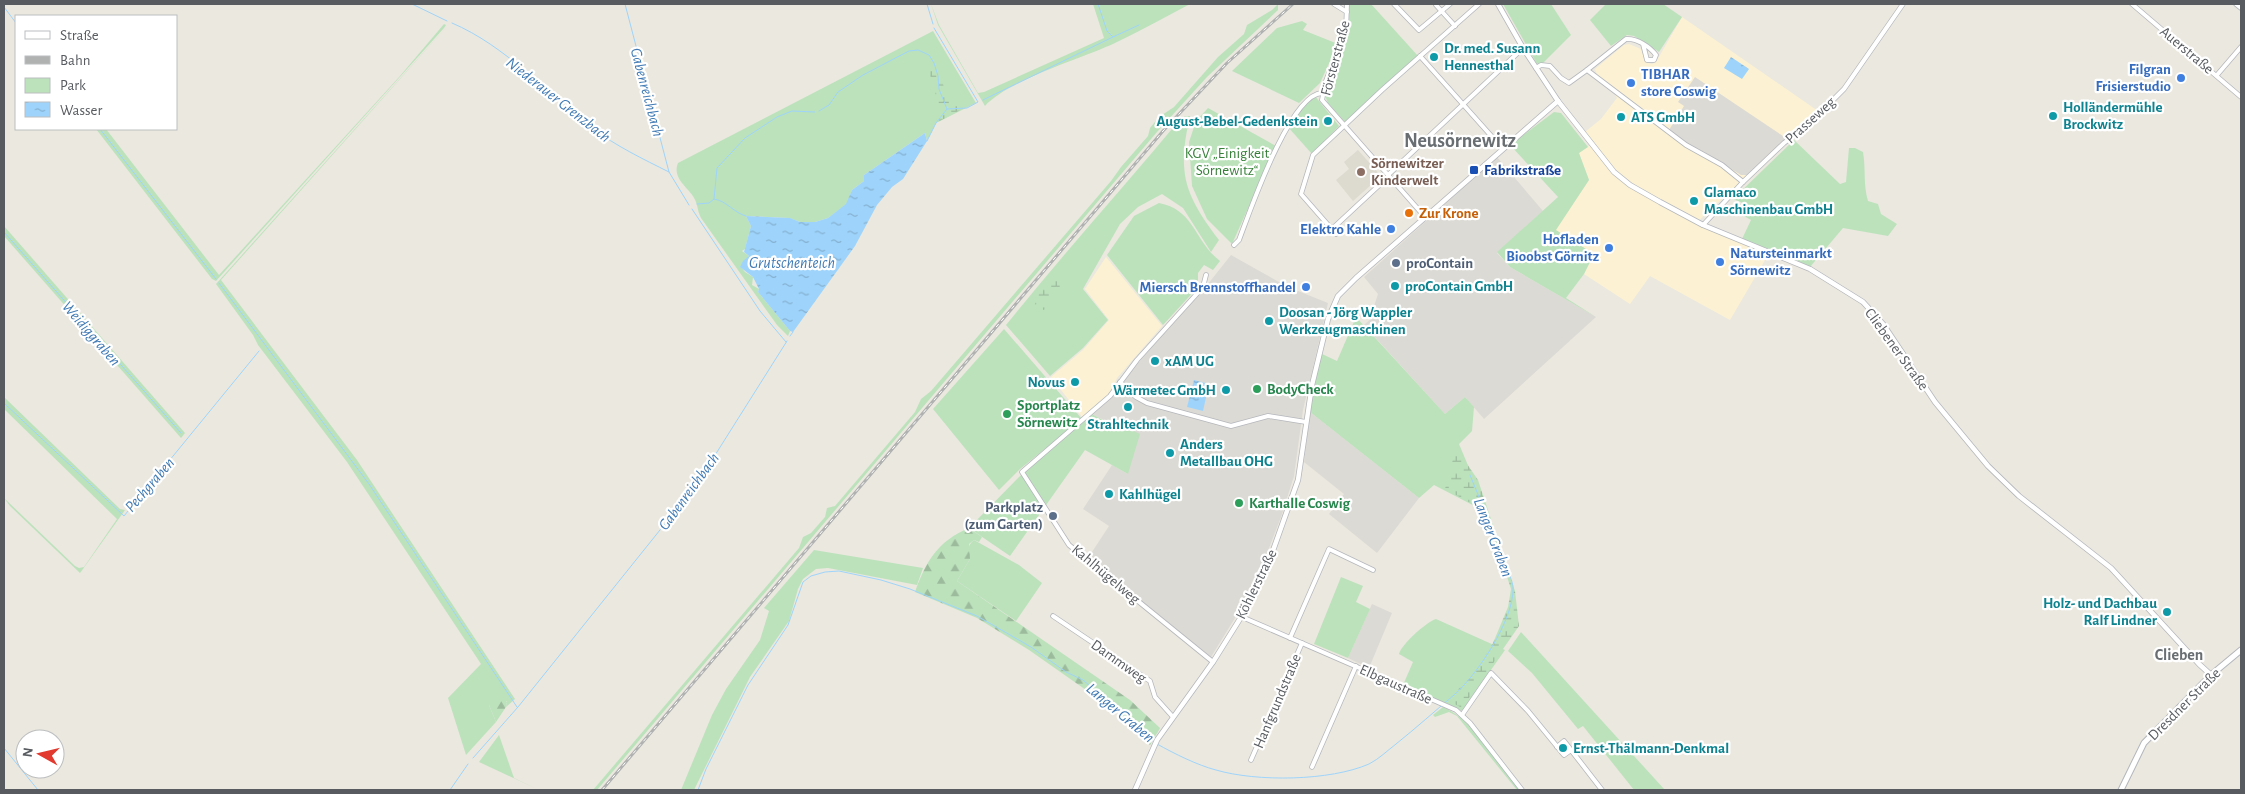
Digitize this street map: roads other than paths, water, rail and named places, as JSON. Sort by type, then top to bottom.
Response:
[{"type":"main road","name":"Dresdner Straße","points":[[2122,790],[2144,743],[2211,675],[2241,650]]},
{"type":"street","name":"Försterstraße","points":[[1334,4],[1347,12]]},
{"type":"street","name":"Försterstraße","points":[[1347,4],[1346,31],[1322,93],[1322,100],[1425,217]]},
{"type":"street","points":[[1394,4],[1419,30],[1450,4]]},
{"type":"street","points":[[1336,234],[1301,194],[1313,155],[1479,4]]},
{"type":"street","name":"Cliebener Straße","points":[[1498,4],[1523,48],[1558,101],[1604,162],[1641,192],[1703,224],[1810,270],[1863,302],[1883,324],[1935,402],[1988,466],[2020,496],[2111,568],[2211,675]]},
{"type":"street","name":"Prasseweg","points":[[1703,224],[1743,182],[1844,89],[1904,4]]},
{"type":"street","name":"Auerstraße","points":[[2132,4],[2241,96]]},
{"type":"street","points":[[2236,4],[2241,8]]},
{"type":"street","points":[[1436,5],[1455,26]]},
{"type":"street","points":[[1536,68],[1545,65],[1550,66],[1569,83],[1623,40],[1634,39],[1643,44]]},
{"type":"street","points":[[2217,75],[2241,47]]},
{"type":"street","points":[[1332,229],[1523,48]]},
{"type":"street","points":[[1420,56],[1502,148]]},
{"type":"street","points":[[1587,70],[1686,146],[1722,165],[1743,182]]},
{"type":"street","points":[[1234,245],[1239,240],[1285,129],[1310,97],[1316,93],[1322,93]]},
{"type":"street","points":[[1425,217],[1558,101]]},
{"type":"street","name":"Köhlerstraße","points":[[1135,790],[1157,740],[1213,662],[1242,617],[1266,573],[1298,480],[1316,363],[1328,319],[1336,300],[1342,291],[1425,217]]},
{"type":"street","points":[[1206,276],[1203,287],[1158,336],[1120,382],[1136,397],[1147,403],[1224,425],[1240,425],[1268,416],[1306,422]]},
{"type":"street","name":"Kahlhügelweg","points":[[1120,382],[1102,403],[1022,472],[1069,545],[1213,662]]},
{"type":"street","points":[[1290,638],[1330,549],[1373,570]]},
{"type":"street","name":"Dammweg","points":[[1053,616],[1150,681],[1155,697],[1173,717]]},
{"type":"street","name":"Elbgaustraße","points":[[1242,617],[1446,706],[1462,715],[1522,790]]},
{"type":"street","name":"Hanfgrundstraße","points":[[1251,760],[1302,643]]},
{"type":"street","points":[[1312,767],[1356,666]]},
{"type":"street","points":[[1462,715],[1491,673],[1524,707],[1564,755],[1571,750]]},
{"type":"street","points":[[1557,746],[1564,741],[1602,790]]},
{"type":"water","points":[[1731,57],[1749,69],[1742,79],[1724,68]]},
{"type":"water","name":"Grutschenteich","points":[[925,133],[927,141],[903,179],[892,187],[877,205],[855,246],[793,332],[790,331],[758,292],[759,289],[753,277],[740,267],[749,256],[744,252],[751,226],[746,216],[790,218],[800,222],[815,222],[828,218],[846,204],[852,190],[864,181],[864,175]]},
{"type":"water","points":[[1194,380],[1209,384],[1203,411],[1187,407]]},
{"type":"waterway","name":"Niederauer Grenzbach","points":[[412,4],[447,21]]},
{"type":"waterway","name":"Gabenreichbach","points":[[625,4],[669,172],[689,205]]},
{"type":"waterway","points":[[927,4],[933,24]]},
{"type":"waterway","points":[[1098,4],[1107,31],[1113,37],[1139,25]]},
{"type":"waterway","points":[[4,7],[15,22]]},
{"type":"waterway","name":"Niederauer Grenzbach","points":[[452,23],[472,33],[508,57],[601,135],[669,172]]},
{"type":"waterway","points":[[927,141],[936,123],[947,109],[967,108],[978,102],[934,28]]},
{"type":"waterway","points":[[983,100],[1113,37]]},
{"type":"waterway","points":[[819,111],[829,105],[838,92],[863,75],[909,51],[918,50],[929,55],[934,63],[939,89],[947,109]]},
{"type":"waterway","points":[[714,199],[717,168],[745,138],[777,117],[792,111],[815,112]]},
{"type":"waterway","points":[[101,130],[216,279]]},
{"type":"waterway","points":[[697,204],[709,203],[714,199],[719,200],[746,216]]},
{"type":"waterway","name":"Gabenreichbach","points":[[692,209],[760,311],[786,342]]},
{"type":"waterway","name":"Weidiggraben","points":[[4,232],[181,433]]},
{"type":"waterway","points":[[219,283],[369,484],[517,707]]},
{"type":"waterway","points":[[790,336],[793,332]]},
{"type":"waterway","name":"Gabenreichbach","points":[[473,758],[518,707],[664,525],[717,452],[787,341]]},
{"type":"waterway","name":"Pechgraben","points":[[4,403],[124,516],[259,351]]},
{"type":"waterway","name":"Langer Graben","points":[[1157,744],[1216,770],[1252,777],[1293,778],[1334,774],[1369,764],[1411,732],[1454,695],[1473,674],[1501,631],[1512,601],[1513,588],[1511,580],[1470,475]]},
{"type":"waterway","name":"Langer Graben","points":[[698,790],[706,769],[748,685],[788,625],[803,582],[811,576],[825,572],[839,571],[881,580],[910,589],[977,616],[1031,647],[1066,672],[1083,680],[1154,742]]},
{"type":"waterway","points":[[4,748],[38,790]]},
{"type":"waterway","name":"Gabenreichbach","points":[[450,790],[468,764]]},
{"type":"railway","points":[[602,790],[1163,131],[1227,63],[1293,4]]},
{"type":"place","name":"Dr. med. Susann Hennesthal","points":[[1434,57]]},
{"type":"place","name":"Filgran Frisierstudio","points":[[2181,78]]},
{"type":"place","name":"TIBHAR store Coswig","points":[[1631,83]]},
{"type":"place","name":"Holländermühle Brockwitz","points":[[2053,116]]},
{"type":"place","name":"ATS GmbH","points":[[1621,117]]},
{"type":"place","name":"August-Bebel-Gedenkstein","points":[[1328,121]]},
{"type":"place","name":"Fabrikstraße","points":[[1474,170]]},
{"type":"place","name":"Sörnewitzer Kinderwelt","points":[[1361,172]]},
{"type":"place","name":"Glamaco Maschinenbau GmbH","points":[[1694,201]]},
{"type":"place","name":"Zur Krone","points":[[1409,213]]},
{"type":"place","name":"Elektro Kahle","points":[[1391,229]]},
{"type":"place","name":"Hofladen Bioobst Görnitz","points":[[1609,248]]},
{"type":"place","name":"Natursteinmarkt Sörnewitz","points":[[1720,262]]},
{"type":"place","name":"proContain","points":[[1396,263]]},
{"type":"place","name":"proContain GmbH","points":[[1395,286]]},
{"type":"place","name":"Miersch Brennstoffhandel","points":[[1306,287]]},
{"type":"place","name":"Doosan - Jörg Wappler Werkzeugmaschinen","points":[[1269,321]]},
{"type":"place","name":"xAM UG","points":[[1155,361]]},
{"type":"place","name":"Novus","points":[[1075,382]]},
{"type":"place","name":"BodyCheck","points":[[1257,389]]},
{"type":"place","name":"Wärmetec GmbH","points":[[1226,390]]},
{"type":"place","name":"Strahltechnik","points":[[1128,407]]},
{"type":"place","name":"Sportplatz Sörnewitz","points":[[1007,414]]},
{"type":"place","name":"Anders Metallbau OHG","points":[[1170,453]]},
{"type":"place","name":"Kahlhügel","points":[[1109,494]]},
{"type":"place","name":"Karthalle Coswig","points":[[1239,503]]},
{"type":"place","name":"Parkplatz (zum Garten)","points":[[1053,516]]},
{"type":"place","name":"Holz- und Dachbau Ralf Lindner","points":[[2167,612]]},
{"type":"place","name":"Ernst-Thälmann-Denkmal","points":[[1563,748]]},
{"type":"district","name":"Neusörnewitz","points":[[1460,140]]},
{"type":"district","name":"Clieben","points":[[2179,654]]},
{"type":"park label","name":"KGV „Einigkeit Sörnewitz“","points":[[1227,162]]}]
